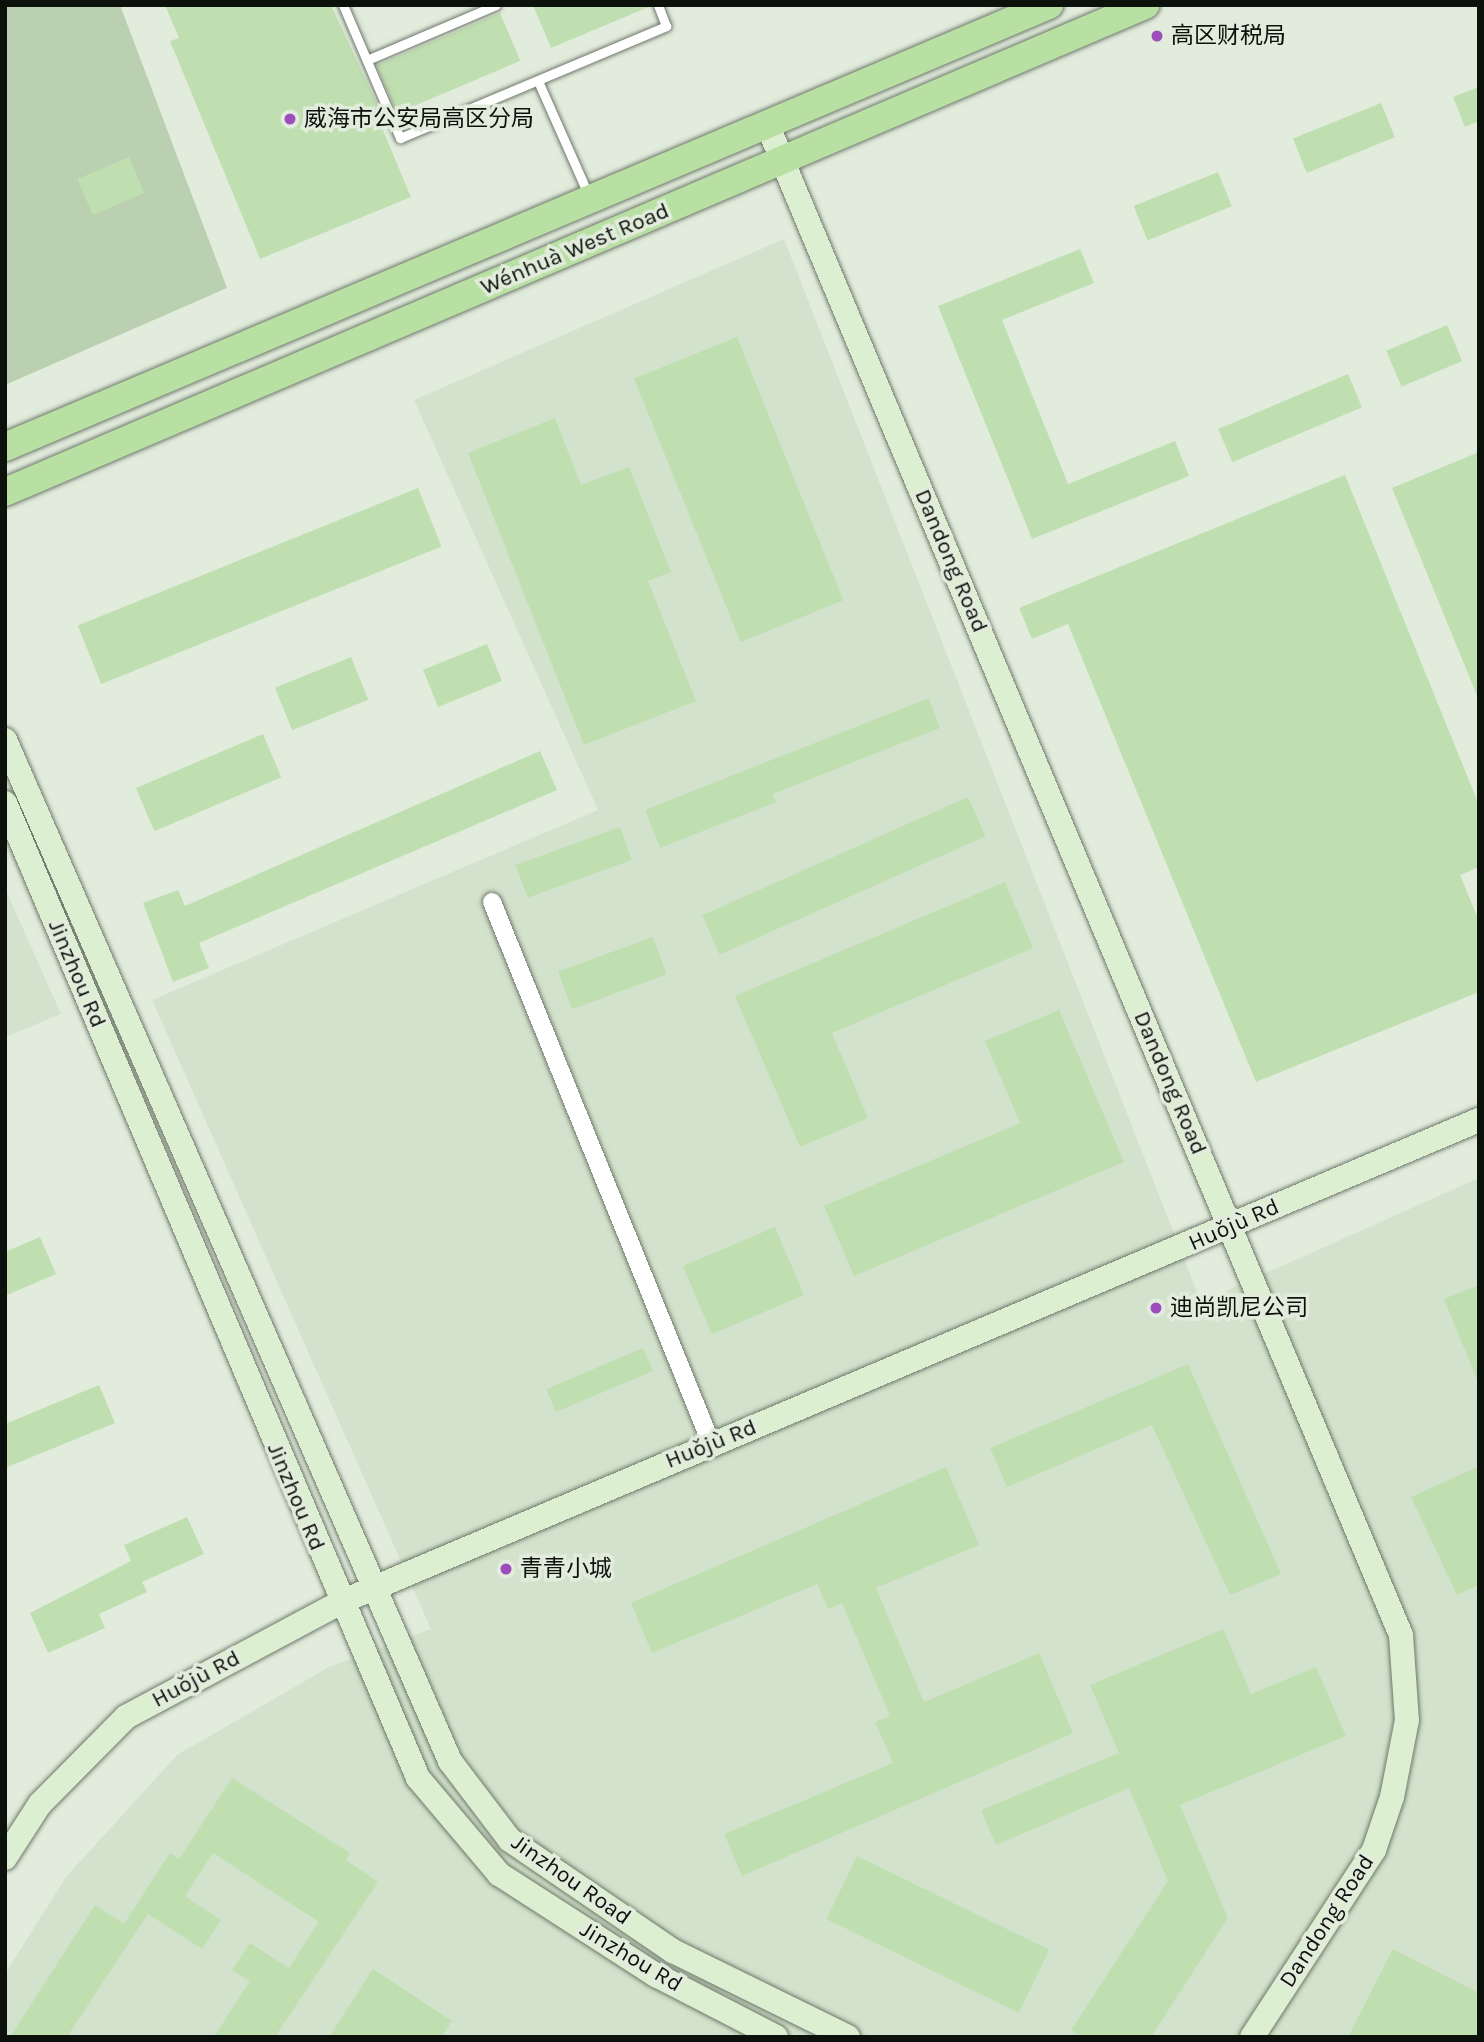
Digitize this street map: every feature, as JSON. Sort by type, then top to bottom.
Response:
[{"type":"main road","name":"Wénhuà West Road","points":[[5,444],[34,435],[1049,5]]},
{"type":"main road","name":"Wénhuà West Road","points":[[5,492],[1145,5]]},
{"type":"main road","name":"Dandong Road","points":[[767,124],[1401,1635],[1407,1720],[1392,1797],[1374,1850],[1252,2037]]},
{"type":"main road","points":[[5,502],[50,473]]},
{"type":"main road","name":"Jinzhou Rd","points":[[5,740],[374,1586]]},
{"type":"main road","name":"Jinzhou Rd","points":[[5,803],[341,1602],[418,1778],[499,1874],[656,1975],[776,2037]]},
{"type":"main road","name":"Huǒjù Rd","points":[[5,1858],[40,1804],[126,1717],[341,1602],[711,1443],[1479,1120]]},
{"type":"main road","name":"Jinzhou Road","points":[[374,1586],[450,1761],[510,1840],[673,1951],[848,2037]]},
{"type":"street","points":[[492,902],[711,1443]]},
{"type":"lane","points":[[344,5],[400,138],[666,26],[658,5]]},
{"type":"lane","points":[[367,60],[496,5]]},
{"type":"lane","points":[[538,81],[590,198]]},
{"type":"shaded area","points":[[5,5],[120,5],[227,288],[5,385]]},
{"type":"shaded area","points":[[784,239],[1201,1302],[1479,1178],[1479,2037],[5,2037],[5,1974],[66,1877],[177,1755],[329,1667],[431,1629],[152,1000],[598,810],[414,400]]},
{"type":"shaded area","points":[[5,888],[61,1014],[5,1037]]},
{"type":"building","name":"威海市公安局高区分局","points":[[165,5],[331,5],[384,119],[379,121],[411,197],[260,259],[170,41],[179,38]]},
{"type":"building","points":[[533,5],[651,5],[651,6],[551,48]]},
{"type":"building","points":[[500,13],[520,61],[397,113],[377,65]]},
{"type":"building","points":[[1479,87],[1479,121],[1465,127],[1453,97]]},
{"type":"building","points":[[1381,103],[1395,137],[1307,173],[1293,139]]},
{"type":"building","points":[[129,157],[144,193],[93,215],[77,179]]},
{"type":"building","points":[[1218,172],[1232,206],[1147,240],[1134,206]]},
{"type":"building","points":[[1080,249],[1094,283],[1002,320],[1068,484],[1175,441],[1189,476],[1032,539],[938,306]]},
{"type":"building","points":[[1447,325],[1462,361],[1401,387],[1386,351]]},
{"type":"building","points":[[737,337],[843,600],[740,642],[634,379]]},
{"type":"building","points":[[1348,374],[1362,407],[1232,462],[1218,429]]},
{"type":"building","points":[[555,418],[581,485],[629,467],[671,572],[648,581],[696,701],[584,745],[468,453]]},
{"type":"building","points":[[1479,452],[1479,698],[1478,698],[1392,488]]},
{"type":"building","points":[[1345,475],[1479,805],[1479,867],[1460,875],[1479,921],[1479,992],[1256,1082],[1068,624],[1032,639],[1019,608]]},
{"type":"building","points":[[418,488],[442,546],[101,684],[78,625]]},
{"type":"building","points":[[487,644],[502,681],[438,707],[423,670]]},
{"type":"building","points":[[351,657],[368,700],[292,730],[275,688]]},
{"type":"building","points":[[929,698],[940,728],[773,794],[776,802],[660,848],[645,810]]},
{"type":"building","points":[[263,734],[281,777],[154,831],[136,788]]},
{"type":"building","points":[[540,751],[557,790],[199,943],[209,968],[173,982],[143,903],[178,890],[185,906]]},
{"type":"building","points":[[968,797],[985,836],[720,955],[702,915]]},
{"type":"building","points":[[620,827],[632,860],[528,898],[516,865]]},
{"type":"building","points":[[1005,882],[1033,948],[832,1033],[868,1118],[800,1147],[735,996]]},
{"type":"building","points":[[653,937],[667,975],[572,1009],[558,972]]},
{"type":"building","points":[[1059,1010],[1124,1162],[854,1276],[824,1206],[1020,1123],[985,1041]]},
{"type":"building","points":[[775,1227],[804,1295],[712,1334],[683,1266]]},
{"type":"building","points":[[40,1237],[56,1274],[5,1296],[5,1252]]},
{"type":"building","points":[[1479,1285],[1479,1382],[1478,1382],[1444,1299]]},
{"type":"building","points":[[643,1348],[653,1371],[556,1412],[546,1389]]},
{"type":"building","points":[[1188,1364],[1281,1574],[1230,1595],[1152,1425],[1007,1487],[990,1448]]},
{"type":"building","points":[[99,1385],[115,1423],[5,1468],[5,1424]]},
{"type":"building","points":[[1479,1466],[1479,1585],[1457,1595],[1411,1497]]},
{"type":"building","points":[[946,1467],[979,1545],[876,1588],[924,1702],[1039,1653],[1073,1733],[742,1876],[724,1834],[893,1763],[875,1722],[890,1716],[842,1603],[828,1609],[817,1584],[652,1653],[631,1603]]},
{"type":"building","points":[[187,1517],[204,1554],[142,1582],[147,1592],[99,1614],[105,1628],[48,1653],[30,1613],[131,1561],[124,1545]]},
{"type":"building","points":[[1223,1629],[1251,1694],[1316,1667],[1346,1736],[1180,1805],[1228,1918],[1151,2037],[1081,2037],[1071,2030],[1168,1881],[1129,1788],[996,1845],[981,1810],[1119,1753],[1090,1685]]},
{"type":"building","points":[[232,1778],[350,1853],[346,1860],[378,1882],[275,2037],[214,2037],[250,1981],[232,1970],[250,1943],[289,1968],[319,1922],[213,1853],[185,1896],[221,1920],[202,1949],[148,1914],[67,2037],[10,2037],[95,1905],[124,1924],[170,1853],[179,1859]]},
{"type":"building","points":[[857,1856],[1049,1950],[1019,2013],[826,1919]]},
{"type":"building","points":[[1393,1949],[1479,1993],[1479,2037],[1348,2037]]},
{"type":"building","points":[[373,1969],[452,2021],[441,2037],[329,2037]]},
{"type":"place","name":"高区财税局","points":[[1157,36]]},
{"type":"place","name":"威海市公安局高区分局","points":[[290,119]]},
{"type":"place","name":"迪尚凯尼公司","points":[[1156,1308]]},
{"type":"place","name":"青青小城","points":[[506,1569]]}]
